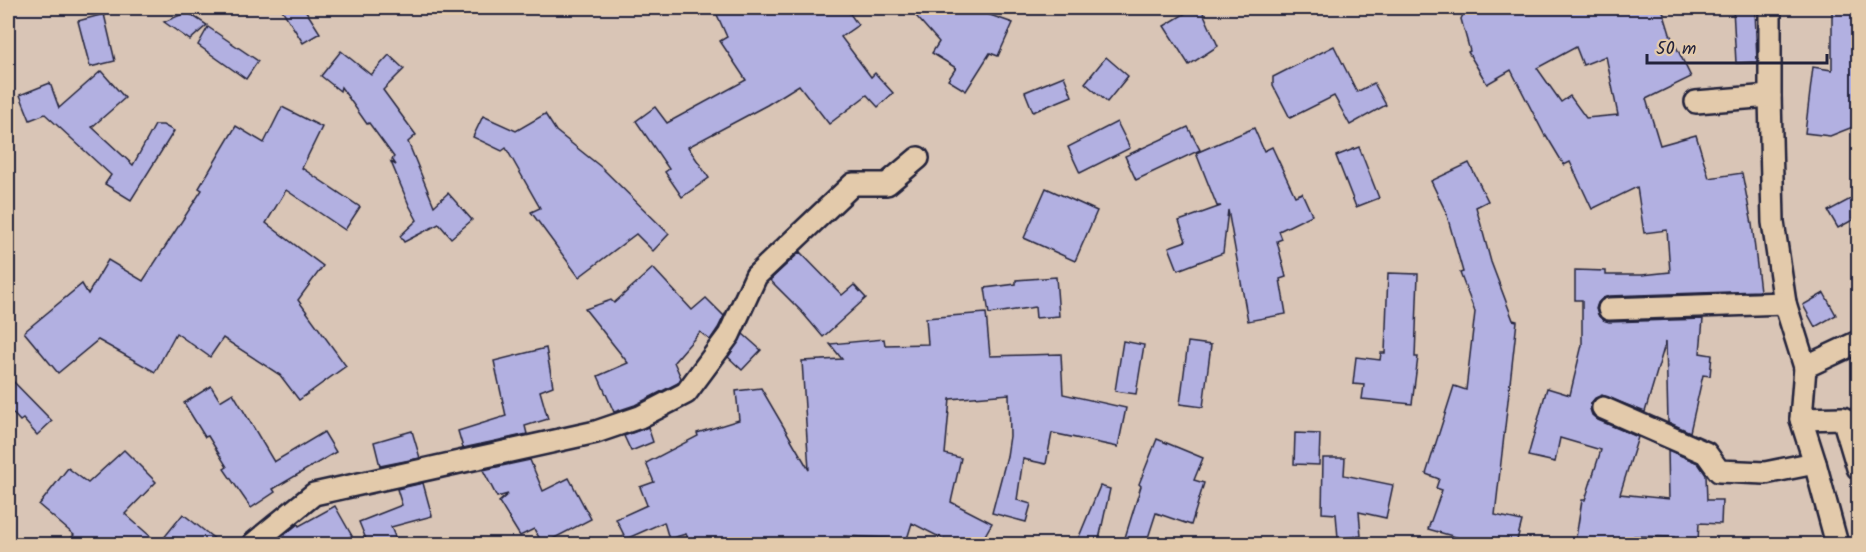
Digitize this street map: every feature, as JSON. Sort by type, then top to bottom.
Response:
[{"type":"street","points":[[1770,8],[1773,222],[1785,303],[1805,367],[1801,419],[1837,544]]},
{"type":"street","points":[[1696,102],[1770,96]]},
{"type":"street","points":[[253,544],[314,494],[596,432],[640,417],[686,393],[729,335],[756,276],[853,184],[887,184],[918,158]]},
{"type":"street","points":[[1609,309],[1785,303]]},
{"type":"street","points":[[1805,367],[1858,342]]},
{"type":"street","points":[[1603,408],[1706,453],[1719,471],[1765,473],[1815,463]]},
{"type":"street","points":[[1801,419],[1843,418],[1858,468]]},
{"type":"building","points":[[281,8],[304,8],[320,33],[303,43]]},
{"type":"building","points":[[714,8],[846,8],[858,25],[841,37],[871,77],[875,73],[893,93],[878,107],[867,95],[829,124],[799,85],[767,105],[688,147],[709,178],[682,197],[665,172],[669,169],[636,121],[655,107],[667,123],[746,80],[720,41],[727,37]]},
{"type":"building","points":[[909,8],[970,8],[1013,23],[998,56],[990,53],[966,91],[948,80],[956,68],[932,53],[939,42]]},
{"type":"building","points":[[1194,8],[1201,8],[1218,46],[1189,65],[1164,26]]},
{"type":"building","points":[[1466,8],[1662,8],[1670,34],[1691,77],[1646,99],[1660,145],[1696,135],[1709,178],[1742,173],[1752,224],[1760,291],[1609,296],[1598,303],[1596,309],[1599,316],[1609,322],[1703,319],[1700,353],[1712,355],[1710,376],[1703,375],[1690,432],[1668,422],[1666,341],[1645,412],[1602,395],[1595,398],[1590,409],[1592,415],[1598,420],[1638,437],[1620,494],[1669,499],[1668,450],[1698,463],[1706,475],[1707,500],[1722,500],[1721,524],[1699,523],[1698,541],[1674,540],[1674,537],[1634,536],[1633,544],[1575,544],[1582,500],[1585,500],[1601,450],[1560,438],[1555,462],[1528,456],[1547,388],[1570,395],[1582,345],[1582,300],[1575,300],[1575,270],[1606,271],[1606,275],[1670,272],[1667,230],[1644,233],[1637,187],[1592,209],[1570,162],[1564,165],[1545,136],[1511,70],[1487,84],[1468,52],[1470,51],[1461,19]],"holes":[[[1576,47],[1583,65],[1606,56],[1618,115],[1586,118],[1570,96],[1561,102],[1537,68]]]},
{"type":"building","points":[[1733,8],[1755,8],[1757,62],[1736,63]]},
{"type":"building","points":[[1832,8],[1858,8],[1858,125],[1830,136],[1805,133],[1813,67],[1832,70]]},
{"type":"building","points":[[187,12],[207,25],[190,40],[164,22]]},
{"type":"building","points":[[104,14],[115,61],[90,67],[78,21]]},
{"type":"building","points":[[208,27],[258,61],[246,79],[198,45]]},
{"type":"building","points":[[1334,46],[1357,92],[1374,83],[1386,105],[1350,125],[1334,96],[1290,118],[1273,85],[1273,77]]},
{"type":"building","points":[[341,51],[371,75],[389,55],[404,69],[383,90],[416,135],[408,142],[434,206],[448,193],[472,220],[451,238],[439,224],[404,242],[400,236],[417,220],[391,162],[396,165],[392,159],[394,157],[341,87],[340,91],[321,76]]},
{"type":"building","points":[[1106,57],[1128,76],[1107,102],[1085,83]]},
{"type":"building","points":[[101,71],[125,98],[92,127],[133,165],[155,125],[163,125],[174,131],[131,200],[105,184],[111,175],[45,114],[30,120],[20,95],[50,83],[59,108]]},
{"type":"building","points":[[1064,76],[1072,96],[1033,112],[1025,92]]},
{"type":"building","points":[[282,107],[322,127],[302,168],[360,207],[345,230],[286,190],[266,223],[323,266],[298,300],[346,366],[299,400],[280,375],[223,338],[210,357],[176,333],[155,372],[98,340],[58,373],[24,332],[82,284],[88,294],[108,260],[143,281],[202,190],[199,188],[236,126],[264,143]]},
{"type":"building","points":[[545,114],[556,131],[601,167],[669,234],[653,251],[636,234],[579,277],[531,212],[540,208],[506,148],[502,151],[473,137],[483,116],[516,131]]},
{"type":"building","points":[[1117,122],[1130,148],[1080,173],[1068,147]]},
{"type":"building","points":[[1188,127],[1200,150],[1136,180],[1125,156]]},
{"type":"building","points":[[1254,128],[1264,151],[1272,147],[1295,196],[1302,193],[1312,215],[1279,231],[1282,239],[1277,241],[1286,277],[1280,279],[1286,314],[1248,321],[1228,210],[1223,253],[1178,270],[1169,247],[1186,241],[1179,221],[1221,206],[1217,206],[1196,153]]},
{"type":"building","points":[[1359,147],[1379,198],[1356,207],[1336,156]]},
{"type":"building","points":[[1469,163],[1488,201],[1476,207],[1491,262],[1513,320],[1517,321],[1495,515],[1522,521],[1516,544],[1480,544],[1428,529],[1442,490],[1436,488],[1439,479],[1426,474],[1454,386],[1466,390],[1475,312],[1460,273],[1463,272],[1446,212],[1431,181]]},
{"type":"building","points":[[1046,188],[1097,211],[1075,261],[1024,238]]},
{"type":"building","points":[[1858,195],[1858,217],[1838,228],[1828,211]]},
{"type":"building","points":[[800,252],[842,295],[854,285],[866,298],[823,337],[770,280]]},
{"type":"building","points":[[653,268],[692,310],[706,298],[724,316],[710,340],[700,332],[674,362],[681,378],[678,383],[635,405],[614,412],[598,376],[628,363],[585,309],[611,300],[614,303]]},
{"type":"building","points":[[1388,273],[1418,274],[1415,357],[1418,357],[1412,404],[1362,399],[1364,385],[1353,384],[1356,357],[1380,360],[1381,353],[1385,353]]},
{"type":"building","points":[[1056,277],[1059,316],[1036,318],[1035,307],[989,314],[985,288],[1016,284],[1016,280]]},
{"type":"building","points":[[1824,293],[1836,315],[1815,327],[1803,305]]},
{"type":"building","points":[[986,313],[990,356],[1061,354],[1063,394],[1126,408],[1118,447],[1052,433],[1046,464],[1023,459],[1017,500],[1031,504],[1026,522],[992,513],[1010,436],[1009,394],[950,399],[945,454],[961,458],[951,502],[992,523],[980,544],[953,544],[912,523],[907,539],[844,536],[847,544],[690,544],[686,534],[669,539],[664,522],[626,539],[616,519],[647,505],[640,487],[654,482],[646,463],[698,436],[697,433],[739,420],[736,391],[761,388],[809,470],[802,361],[842,359],[830,344],[884,339],[885,345],[928,344],[926,318]]},
{"type":"building","points":[[743,334],[761,350],[742,370],[728,357]]},
{"type":"building","points":[[1123,341],[1144,345],[1136,394],[1115,391]]},
{"type":"building","points":[[1188,342],[1211,345],[1203,407],[1180,404]]},
{"type":"building","points":[[546,348],[553,386],[540,391],[548,419],[525,426],[527,434],[463,448],[458,431],[506,416],[494,361]]},
{"type":"building","points":[[8,376],[52,421],[37,435],[23,419],[20,421],[8,408]]},
{"type":"building","points":[[211,386],[220,401],[233,393],[274,462],[324,432],[336,452],[273,489],[275,492],[251,508],[224,469],[227,467],[208,436],[205,437],[184,403]]},
{"type":"building","points":[[648,427],[653,442],[631,451],[624,436]]},
{"type":"building","points":[[412,431],[420,458],[380,466],[374,442]]},
{"type":"building","points":[[1295,433],[1320,434],[1319,465],[1294,464]]},
{"type":"building","points":[[1157,439],[1203,458],[1194,480],[1204,483],[1191,525],[1156,513],[1146,544],[1123,544],[1141,486],[1139,484]]},
{"type":"building","points":[[124,450],[156,482],[125,514],[159,544],[65,544],[74,535],[39,505],[68,468],[88,483]]},
{"type":"building","points":[[1323,458],[1345,458],[1344,475],[1393,485],[1386,518],[1359,512],[1361,536],[1338,538],[1336,514],[1322,513]]},
{"type":"building","points":[[530,460],[543,491],[569,478],[591,519],[543,544],[534,529],[520,536],[499,502],[508,494],[497,497],[483,470]]},
{"type":"building","points":[[423,483],[432,516],[391,527],[398,544],[368,544],[359,522],[402,505],[397,489]]},
{"type":"building","points":[[1100,486],[1110,489],[1098,544],[1076,544]]},
{"type":"building","points":[[335,506],[352,536],[336,544],[273,544],[298,524],[299,526]]},
{"type":"building","points":[[183,514],[221,544],[159,544]]}]
